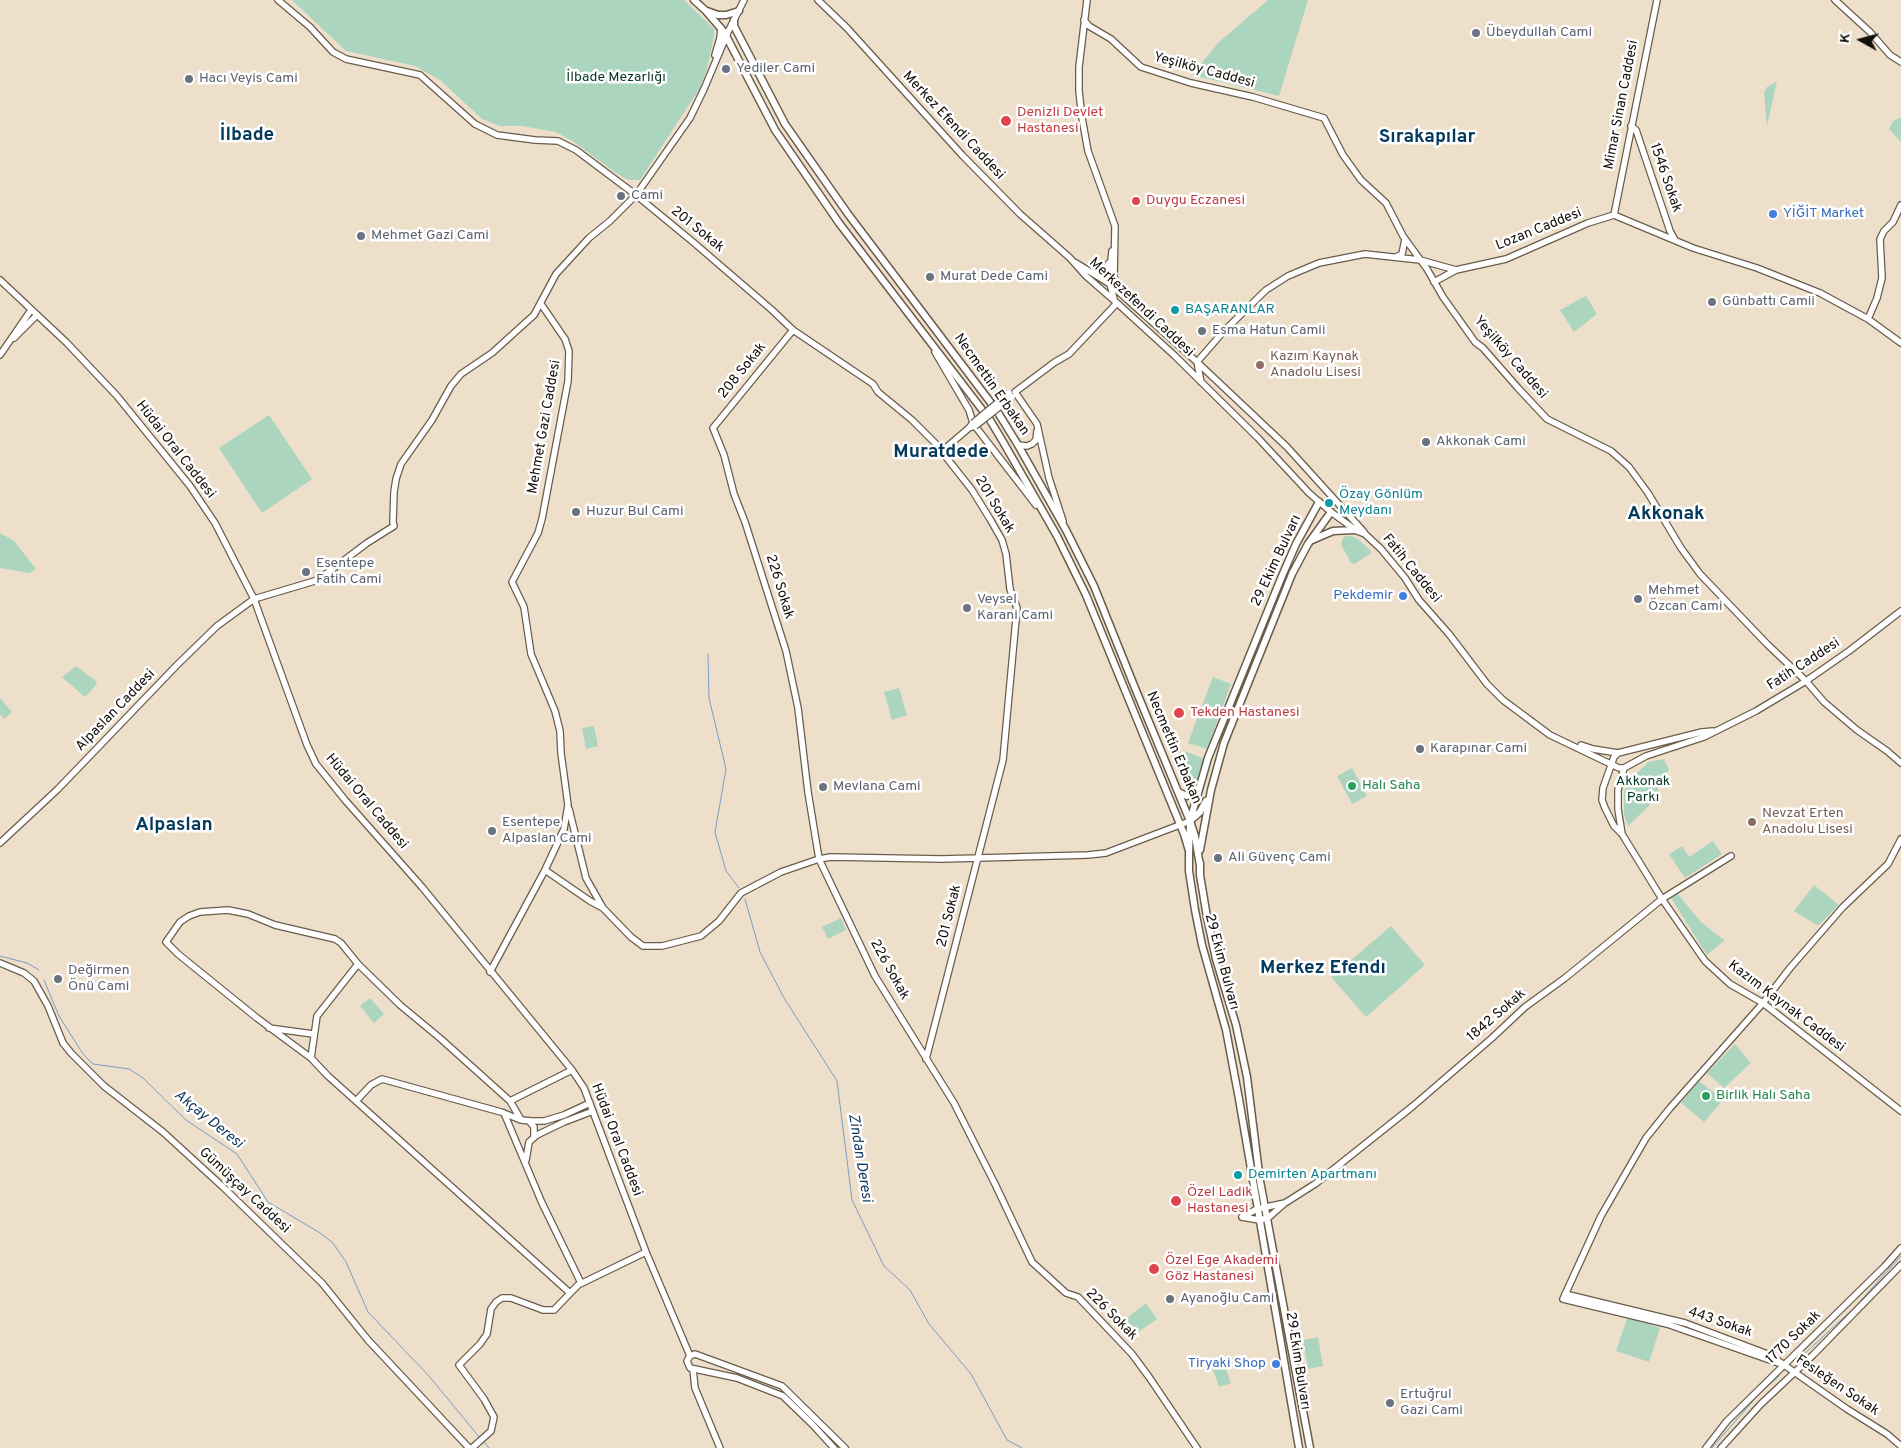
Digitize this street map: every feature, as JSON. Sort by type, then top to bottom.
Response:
[{"type":"main road","name":"Necmettin Erbakan","points":[[694,0],[721,28],[775,130],[839,223],[995,429],[1048,520],[1086,595],[1189,851]]},
{"type":"main road","points":[[706,11],[718,15],[739,11]]},
{"type":"main road","name":"Necmettin Erbakan","points":[[734,20],[734,26],[786,124],[848,214],[997,412],[1066,530],[1094,586],[1190,821],[1195,836],[1200,866]]},
{"type":"main road","name":"29 Ekim Bulvarı","points":[[1299,1448],[1226,1030],[1202,945],[1195,910],[1189,871],[1189,851],[1190,821],[1205,765],[1296,544],[1319,502]]},
{"type":"main road","name":"29 Ekim Bulvarı","points":[[1310,1448],[1259,1172],[1247,1077],[1236,1025],[1211,934],[1200,875],[1200,844],[1211,790],[1224,743],[1292,574],[1311,540],[1331,512]]},
{"type":"main road","points":[[1311,540],[1333,531],[1356,530]]},
{"type":"main road","points":[[1190,821],[1202,810],[1211,790]]},
{"type":"main road","points":[[1178,792],[1187,796],[1197,793]]},
{"type":"street","name":"201 Sokak","points":[[278,0],[310,26],[333,52],[346,59],[420,75],[475,124],[497,135],[558,141],[576,150],[636,195],[793,330],[873,384],[878,392],[922,429],[942,451],[972,490],[1002,540],[1006,554],[1010,589],[1017,608],[1003,760],[938,1019],[926,1059]]},
{"type":"street","points":[[541,304],[546,289],[556,274],[589,238],[610,221],[636,195],[690,118],[744,0]]},
{"type":"street","name":"Merkez Efendi Caddesi","points":[[818,0],[847,28],[962,155],[1020,214],[1076,263]]},
{"type":"street","points":[[1087,0],[1079,91],[1088,151],[1114,223],[1115,237],[1110,281]]},
{"type":"street","name":"Mimar Sinan Caddesi","points":[[1614,215],[1657,0]]},
{"type":"street","points":[[1835,0],[1870,32],[1890,56],[1901,62]]},
{"type":"street","name":"Yeşilköy Caddesi","points":[[1084,20],[1089,26],[1111,39],[1141,67],[1191,83],[1253,97],[1324,118],[1343,155],[1361,180],[1386,203],[1405,240],[1475,342],[1483,348],[1547,419],[1611,451],[1629,466],[1648,493],[1681,548],[1700,574],[1767,644],[1806,681],[1824,702],[1901,763]]},
{"type":"street","points":[[713,66],[721,28]]},
{"type":"street","points":[[720,52],[726,50],[734,53]]},
{"type":"street","name":"1546 Sokak","points":[[1631,126],[1636,130],[1670,231],[1675,240]]},
{"type":"street","points":[[1868,318],[1882,278],[1880,240],[1886,229],[1893,222],[1901,205]]},
{"type":"street","points":[[1614,215],[1675,240],[1820,292],[1868,318],[1901,343]]},
{"type":"street","name":"Lozan Caddesi","points":[[1197,362],[1235,319],[1266,290],[1288,276],[1318,263],[1365,254],[1420,260],[1456,270],[1506,259],[1588,223],[1614,215]]},
{"type":"street","points":[[942,451],[1012,394],[1069,354],[1116,302],[1110,281],[1111,258],[1115,237]]},
{"type":"street","points":[[1396,258],[1402,254],[1405,240]]},
{"type":"street","points":[[1088,274],[1096,273],[1105,268],[1111,258]]},
{"type":"street","name":"Merkezefendi Caddesi","points":[[1076,263],[1194,376]]},
{"type":"street","points":[[1434,282],[1456,270]]},
{"type":"street","points":[[1088,274],[1098,281],[1110,281]]},
{"type":"street","name":"Hüdai Oral Caddesi","points":[[0,280],[67,343],[117,396],[180,473],[215,523],[254,600],[307,746],[316,764],[345,800],[422,887],[572,1070],[584,1088],[646,1252],[690,1356]]},
{"type":"street","name":"Merkezefendi Caddesi","points":[[1110,281],[1197,362]]},
{"type":"street","name":"Mehmet Gazi Caddesi","points":[[541,304],[565,338],[569,352],[568,373],[542,519],[538,532],[512,582],[524,607],[531,654],[555,711],[560,731],[568,805]]},
{"type":"street","name":"Alpaslan Caddesi","points":[[0,843],[58,789],[209,632],[254,600],[318,580],[367,543],[394,526],[394,492],[401,464],[432,420],[451,386],[461,374],[492,354],[534,315],[541,304]]},
{"type":"street","points":[[0,355],[31,310]]},
{"type":"street","points":[[12,340],[37,315]]},
{"type":"street","name":"208 Sokak","points":[[713,428],[793,330]]},
{"type":"street","points":[[928,339],[966,403],[973,426],[1048,520]]},
{"type":"street","points":[[1187,352],[1197,354],[1206,352],[1205,369]]},
{"type":"street","points":[[1178,359],[1197,362],[1205,369],[1288,447],[1365,534]]},
{"type":"street","points":[[1197,362],[1198,372],[1203,384]]},
{"type":"street","name":"Fatih Caddesi","points":[[1194,376],[1258,438],[1319,502],[1356,530],[1365,534],[1384,552],[1487,684],[1517,712],[1550,734],[1613,763],[1619,768],[1627,767],[1646,756],[1704,737],[1756,711],[1806,681],[1901,611]]},
{"type":"street","points":[[1012,394],[1037,424],[1049,478],[1066,530]]},
{"type":"street","points":[[1018,445],[1027,446],[1035,442],[1037,424]]},
{"type":"street","name":"226 Sokak","points":[[713,428],[724,455],[734,494],[751,539],[786,651],[798,708],[819,859],[875,976],[954,1103],[1032,1262],[1066,1293],[1078,1297],[1132,1354],[1197,1448]]},
{"type":"street","points":[[1319,502],[1327,493]]},
{"type":"street","points":[[1331,512],[1337,504]]},
{"type":"street","name":"Fatih Caddesi","points":[[1621,753],[1715,730]]},
{"type":"street","points":[[1550,734],[1593,749],[1621,753],[1630,758],[1618,790],[1618,809],[1622,834]]},
{"type":"street","name":"Kazım Kaynak Caddesi","points":[[1621,753],[1607,775],[1602,792],[1602,800],[1608,816],[1622,834],[1662,899],[1705,961],[1730,984],[1763,1003],[1901,1111]]},
{"type":"street","points":[[1602,759],[1607,775]]},
{"type":"street","points":[[568,805],[586,878],[603,908],[631,937],[643,946],[662,946],[701,936],[719,920],[741,893],[781,872],[819,859],[831,857],[903,859],[1080,856],[1106,853],[1190,821]]},
{"type":"street","points":[[490,972],[545,870],[564,829],[568,805]]},
{"type":"street","points":[[1763,1003],[1790,968],[1843,907],[1888,864],[1901,839]]},
{"type":"street","name":"1842 Sokak","points":[[1285,1203],[1316,1184],[1382,1132],[1497,1033],[1524,1007],[1565,978],[1662,899],[1732,856]]},
{"type":"street","points":[[545,870],[603,908]]},
{"type":"street","points":[[526,1162],[534,1127],[525,1120],[510,1101],[441,1038],[400,1005],[335,939],[275,925],[243,913],[228,910],[200,912],[189,916],[180,922],[166,942],[178,954],[310,1058],[356,1102],[570,1293]]},
{"type":"street","name":"Gümüşçay Caddesi","points":[[0,963],[24,973],[34,981],[48,1006],[63,1043],[71,1054],[104,1086],[163,1132],[223,1186],[322,1283],[368,1340],[470,1448]]},
{"type":"street","points":[[310,1058],[317,1016],[358,964]]},
{"type":"street","name":"443 Sokak","points":[[1763,1003],[1670,1108],[1646,1138],[1601,1216],[1564,1296],[1685,1323],[1759,1350],[1784,1365]]},
{"type":"street","points":[[270,1028],[313,1034]]},
{"type":"street","points":[[504,1113],[510,1101],[572,1070]]},
{"type":"street","points":[[356,1102],[371,1085],[382,1079],[525,1120],[544,1121],[564,1116],[590,1103]]},
{"type":"street","points":[[519,1146],[564,1122],[593,1111]]},
{"type":"street","points":[[504,1113],[542,1202],[582,1282]]},
{"type":"street","points":[[514,1133],[525,1120]]},
{"type":"street","points":[[1285,1203],[1268,1218],[1259,1220],[1242,1217],[1257,1209],[1285,1203]]},
{"type":"street","name":"1770 Sokak","points":[[1706,1448],[1727,1421],[1901,1248]]},
{"type":"street","points":[[470,1448],[491,1431],[494,1424],[494,1415],[458,1365],[485,1337],[491,1309],[498,1299],[514,1299],[543,1310],[552,1311],[582,1282],[646,1252]]},
{"type":"street","name":"1770 Sokak","points":[[1721,1448],[1761,1404],[1901,1265]]},
{"type":"street","points":[[834,1448],[783,1396],[737,1378],[695,1369],[687,1365],[690,1356],[695,1354],[782,1386],[845,1448]]},
{"type":"street","points":[[700,1357],[701,1363],[695,1369],[695,1388],[720,1448]]},
{"type":"street","name":"Fesleğen Sokak","points":[[1784,1365],[1847,1410],[1887,1434],[1901,1446]]},
{"type":"green space","name":"İlbade Mezarlığı","points":[[292,0],[684,0],[714,29],[714,36],[707,69],[700,88],[640,180],[628,180],[574,142],[556,132],[522,126],[500,126],[482,119],[440,80],[415,66],[346,51]]},
{"type":"green space","points":[[1268,0],[1308,0],[1279,96],[1192,75],[1218,43]]},
{"type":"green space","points":[[1777,81],[1767,126],[1764,92],[1767,87]]},
{"type":"green space","points":[[1901,117],[1901,142],[1889,129],[1893,121]]},
{"type":"green space","points":[[1586,296],[1597,314],[1574,332],[1560,310]]},
{"type":"green space","points":[[269,415],[312,479],[262,513],[219,448]]},
{"type":"green space","points":[[0,533],[14,541],[36,569],[30,573],[0,568]]},
{"type":"green space","points":[[1346,536],[1358,539],[1371,551],[1370,554],[1354,564],[1351,563],[1341,544]]},
{"type":"green space","points":[[76,666],[97,682],[85,697],[62,677]]},
{"type":"green space","points":[[1213,677],[1231,684],[1207,749],[1188,743]]},
{"type":"green space","points":[[899,688],[907,715],[892,720],[884,692]]},
{"type":"green space","points":[[0,698],[12,712],[4,719],[0,714]]},
{"type":"green space","points":[[594,726],[598,746],[586,749],[582,728]]},
{"type":"green space","points":[[1184,751],[1205,759],[1194,789],[1186,786],[1179,761]]},
{"type":"green space","name":"Akkonak Parkı","points":[[1664,759],[1669,770],[1659,781],[1658,790],[1661,794],[1628,826],[1624,814],[1624,791],[1633,777],[1648,762]]},
{"type":"green space","name":"Halı Saha","points":[[1352,768],[1367,796],[1352,804],[1337,776]]},
{"type":"green space","points":[[1713,841],[1722,854],[1685,878],[1669,854],[1682,846],[1689,857]]},
{"type":"green space","points":[[1814,885],[1839,905],[1817,925],[1794,911]]},
{"type":"green space","points":[[1678,894],[1700,921],[1725,940],[1707,955],[1671,898]]},
{"type":"green space","points":[[841,918],[846,930],[828,939],[822,927]]},
{"type":"green space","points":[[1391,926],[1425,965],[1366,1017],[1331,977]]},
{"type":"green space","points":[[370,998],[384,1014],[374,1023],[360,1006]]},
{"type":"green space","points":[[1735,1044],[1751,1063],[1724,1088],[1707,1073]]},
{"type":"green space","points":[[1699,1081],[1723,1100],[1704,1122],[1681,1103]]},
{"type":"green space","points":[[1146,1303],[1157,1319],[1128,1339],[1117,1326]]},
{"type":"green space","points":[[1628,1316],[1660,1328],[1649,1362],[1616,1351]]},
{"type":"green space","points":[[1318,1337],[1323,1366],[1308,1369],[1303,1340]]},
{"type":"green space","points":[[1224,1364],[1231,1383],[1219,1387],[1212,1367]]},
{"type":"waterway","name":"Zindan Deresi","points":[[708,654],[709,698],[726,769],[715,832],[726,871],[739,888]]},
{"type":"waterway","name":"Zindan Deresi","points":[[745,899],[760,952],[784,998],[837,1081],[852,1200],[884,1266],[910,1290],[929,1324],[971,1374],[1007,1440],[1022,1448]]},
{"type":"waterway","name":"Akçay Deresi","points":[[0,956],[27,963],[39,970]]},
{"type":"waterway","name":"Akçay Deresi","points":[[44,980],[59,1016],[83,1054],[93,1064],[129,1069],[143,1078],[186,1120],[237,1154],[268,1202],[320,1233],[333,1243],[346,1262],[368,1312],[429,1376],[480,1438]]},
{"type":"waterway","points":[[1802,1356],[1854,1308],[1901,1256]]},
{"type":"waterway","points":[[1712,1448],[1758,1395],[1779,1376]]},
{"type":"waterway","name":"Akçay Deresi","points":[[483,1441],[489,1448]]},
{"type":"place","name":"Übeydullah Cami","points":[[1476,33]]},
{"type":"place","name":"Yediler Cami","points":[[726,69]]},
{"type":"place","name":"Hacı Veyis Cami","points":[[189,79]]},
{"type":"place","name":"Denizli Devlet Hastanesi","points":[[1006,121]]},
{"type":"place","name":"Cami","points":[[621,196]]},
{"type":"place","name":"Duygu Eczanesi","points":[[1136,201]]},
{"type":"place","name":"YİĞİT Market","points":[[1773,214]]},
{"type":"place","name":"Mehmet Gazi Cami","points":[[361,236]]},
{"type":"place","name":"Murat Dede Cami","points":[[930,277]]},
{"type":"place","name":"Günbattı Camii","points":[[1712,302]]},
{"type":"place","name":"BAŞARANLAR","points":[[1175,310]]},
{"type":"place","name":"Esma Hatun Camii","points":[[1202,331]]},
{"type":"place","name":"Kazım Kaynak Anadolu Lisesi","points":[[1260,365]]},
{"type":"place","name":"Akkonak Cami","points":[[1426,442]]},
{"type":"place","name":"Özay Gönlüm Meydanı","points":[[1329,503]]},
{"type":"place","name":"Huzur Bul Cami","points":[[576,512]]},
{"type":"place","name":"Esentepe Fatih Cami","points":[[306,572]]},
{"type":"place","name":"Pekdemir","points":[[1403,596]]},
{"type":"place","name":"Mehmet Özcan Cami","points":[[1638,599]]},
{"type":"place","name":"Veysel Karani Cami","points":[[967,608]]},
{"type":"place","name":"Tekden Hastanesi","points":[[1179,713]]},
{"type":"place","name":"Karapınar Cami","points":[[1420,749]]},
{"type":"place","name":"Halı Saha","points":[[1352,786]]},
{"type":"place","name":"Mevlana Cami","points":[[823,787]]},
{"type":"place","name":"Nevzat Erten Anadolu Lisesi","points":[[1752,822]]},
{"type":"place","name":"Esentepe Alpaslan Cami","points":[[492,831]]},
{"type":"place","name":"Ali Güvenç Cami","points":[[1218,858]]},
{"type":"place","name":"Değirmen Önü Cami","points":[[58,979]]},
{"type":"place","name":"Birlik Halı Saha","points":[[1706,1096]]},
{"type":"place","name":"Demirten Apartmanı","points":[[1238,1175]]},
{"type":"place","name":"Özel Ladik Hastanesi","points":[[1176,1201]]},
{"type":"place","name":"Özel Ege Akademi Göz Hastanesi","points":[[1154,1269]]},
{"type":"place","name":"Ayanoğlu Cami","points":[[1170,1299]]},
{"type":"place","name":"Tiryaki Shop","points":[[1276,1364]]},
{"type":"place","name":"Ertuğrul Gazi Cami","points":[[1390,1403]]},
{"type":"district","name":"İlbade","points":[[247,136]]},
{"type":"district","name":"Sırakapılar","points":[[1427,138]]},
{"type":"district","name":"Muratdede","points":[[941,453]]},
{"type":"district","name":"Akkonak","points":[[1666,515]]},
{"type":"district","name":"Alpaslan","points":[[174,826]]},
{"type":"district","name":"Merkez Efendı","points":[[1323,969]]}]
